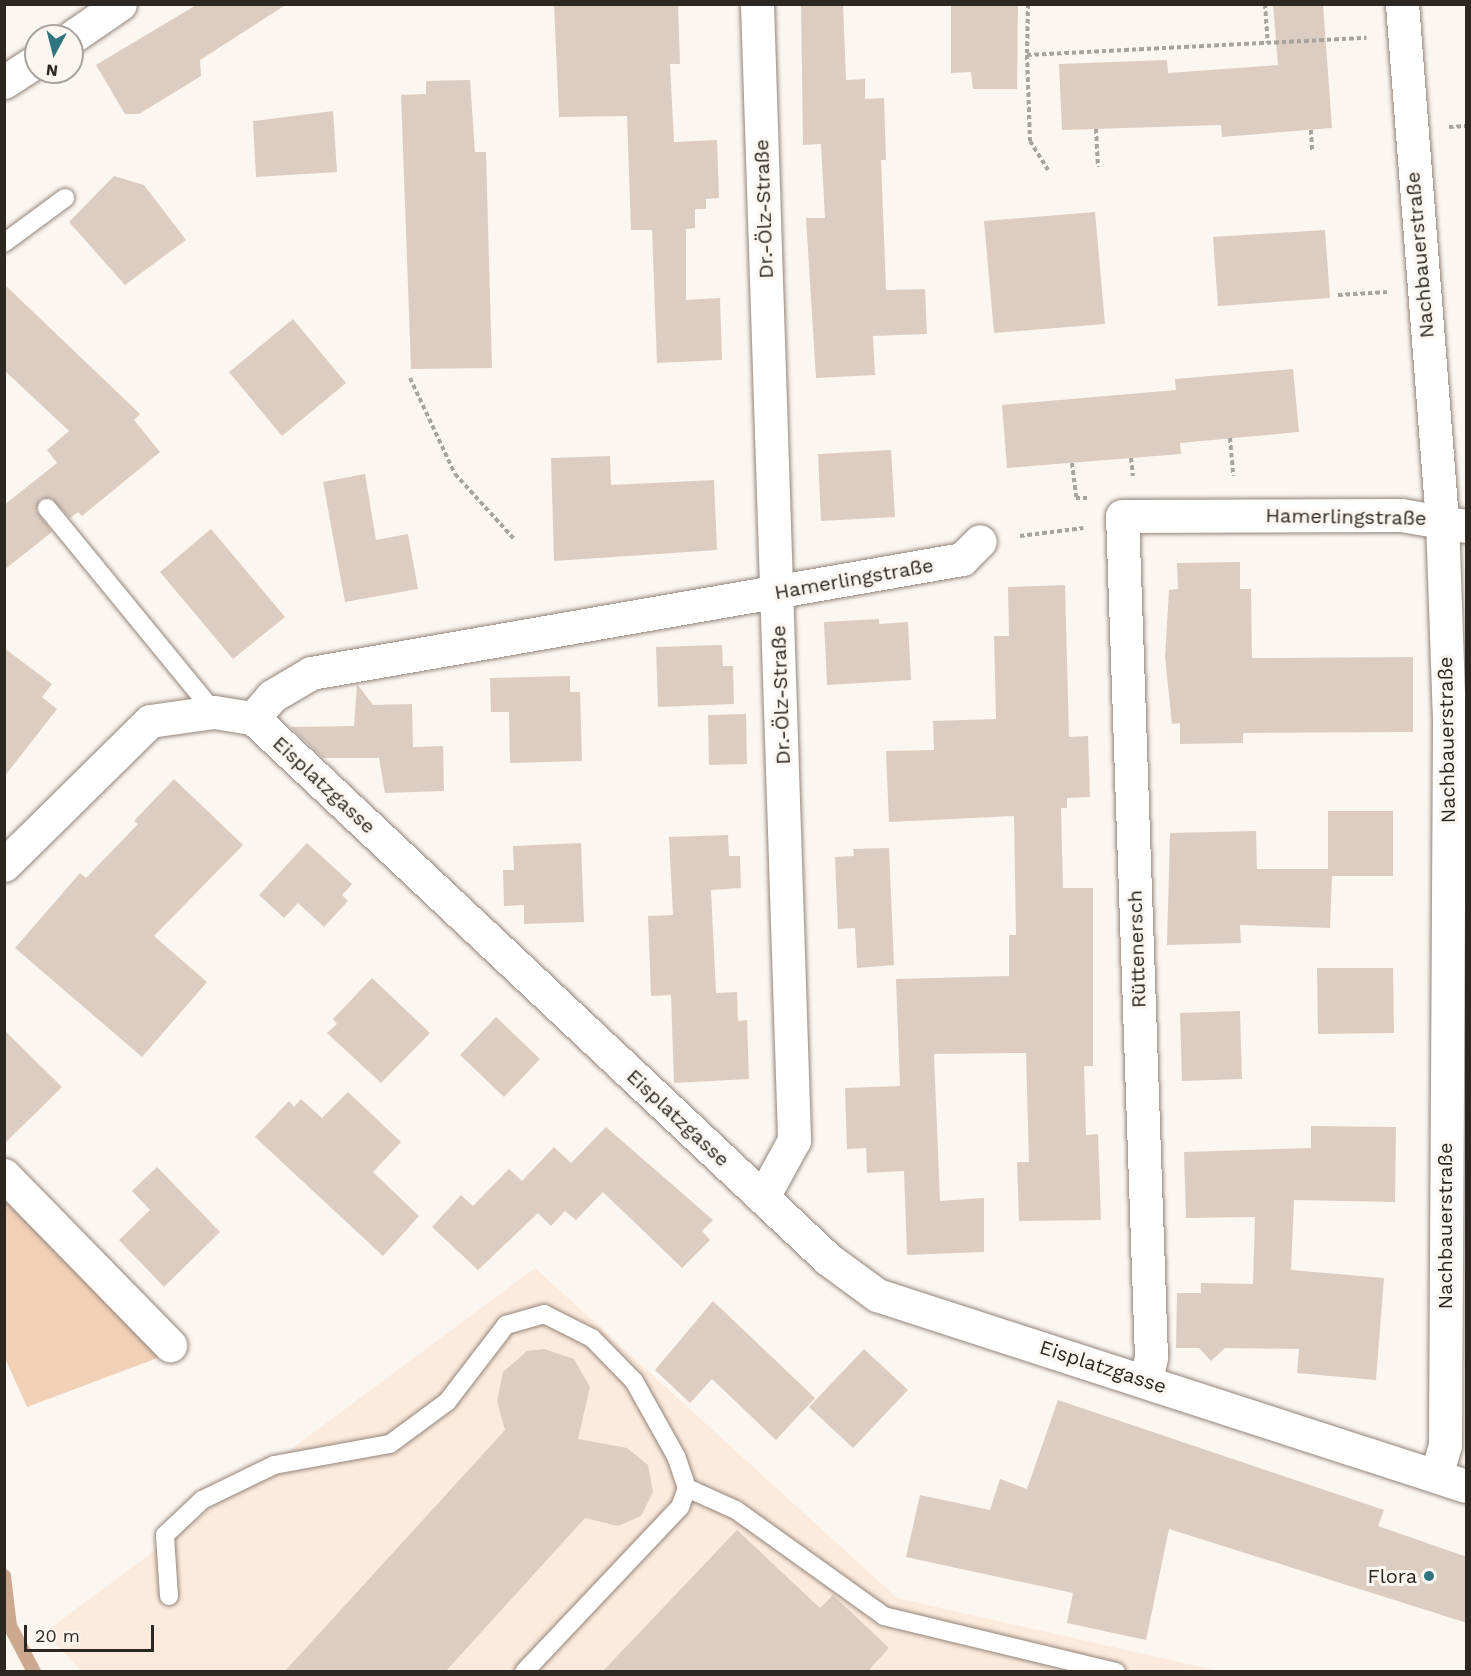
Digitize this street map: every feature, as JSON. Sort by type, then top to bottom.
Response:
[{"type":"street","name":"Dr.-Ölz-Straße","points":[[757,4],[794,1140],[763,1197]]},
{"type":"street","points":[[84,29],[120,5]]},
{"type":"street","name":"Nachbauerstraße","points":[[1403,20],[1423,290],[1454,523],[1449,723],[1456,1240],[1445,1445],[1451,1481]]},
{"type":"street","points":[[4,82],[24,69]]},
{"type":"street","name":"Hamerlingstraße","points":[[1122,516],[1401,515],[1454,523]]},
{"type":"street","name":"Rüttenersch","points":[[1122,516],[1150,1345],[1146,1381]]},
{"type":"street","name":"Hamerlingstraße","points":[[253,718],[272,696],[311,673],[778,594],[963,559],[980,541]]},
{"type":"street","points":[[4,865],[150,721],[214,712],[253,718]]},
{"type":"street","name":"Eisplatzgasse","points":[[253,718],[838,1268],[877,1294],[1451,1481]]},
{"type":"street","points":[[4,1175],[170,1345]]},
{"type":"lane","points":[[4,243],[65,198]]},
{"type":"lane","points":[[47,508],[214,712]]},
{"type":"lane","points":[[169,1596],[165,1535],[202,1500],[274,1465],[390,1444],[447,1402],[506,1325],[544,1314],[592,1338],[634,1381],[676,1456],[687,1488],[680,1506],[524,1671]]},
{"type":"lane","points":[[687,1488],[736,1510],[884,1616],[1116,1671]]},
{"type":"path","points":[[1028,4],[1030,141],[1047,170]]},
{"type":"path","points":[[1265,4],[1268,43]]},
{"type":"path","points":[[1027,55],[1268,43],[1403,20]]},
{"type":"path","points":[[1096,129],[1098,166]]},
{"type":"path","points":[[1311,130],[1312,152]]},
{"type":"path","points":[[1338,295],[1423,290]]},
{"type":"path","points":[[410,378],[454,474],[515,540]]},
{"type":"path","points":[[980,541],[1100,526],[1122,516]]},
{"type":"shaded area","points":[[4,1194],[160,1357],[27,1407],[5,1358]]},
{"type":"shaded area","points":[[535,1268],[897,1598],[1219,1671],[82,1672],[45,1632]]},
{"type":"building","points":[[198,4],[287,4],[200,60],[201,76],[139,114],[125,114],[96,65]]},
{"type":"building","points":[[554,4],[678,4],[680,64],[670,64],[674,142],[717,140],[719,198],[706,199],[706,209],[695,209],[695,228],[686,229],[686,300],[720,298],[722,360],[657,363],[652,230],[631,230],[627,116],[559,117]]},
{"type":"building","points":[[801,4],[843,4],[846,80],[865,79],[865,99],[884,98],[886,160],[881,160],[886,290],[925,289],[927,334],[873,336],[875,375],[816,378],[806,218],[825,218],[821,144],[803,145]]},
{"type":"building","points":[[951,4],[1018,4],[1017,89],[973,89],[971,72],[951,73]]},
{"type":"building","points":[[1273,4],[1323,4],[1332,128],[1222,137],[1221,125],[1062,130],[1059,64],[1167,60],[1168,73],[1278,65]]},
{"type":"building","points":[[470,80],[475,152],[486,152],[492,368],[411,369],[401,95],[426,94],[426,81]]},
{"type":"building","points":[[333,111],[337,172],[256,177],[253,121]]},
{"type":"building","points":[[114,176],[144,185],[186,240],[125,285],[69,222]]},
{"type":"building","points":[[1095,212],[1105,324],[994,333],[984,221]]},
{"type":"building","points":[[1325,230],[1330,298],[1218,306],[1213,237]]},
{"type":"building","points":[[4,284],[140,414],[134,420],[160,452],[82,516],[78,512],[70,518],[51,498],[40,499],[36,510],[52,532],[4,570],[4,505],[57,463],[47,450],[69,431],[4,370]]},
{"type":"building","points":[[293,319],[346,383],[282,436],[229,372]]},
{"type":"building","points":[[1293,369],[1299,432],[1180,443],[1181,454],[1007,468],[1002,405],[1176,390],[1175,379]]},
{"type":"building","points":[[891,450],[895,517],[821,521],[818,454]]},
{"type":"building","points":[[610,456],[611,485],[714,480],[717,550],[554,561],[551,458]]},
{"type":"building","points":[[365,474],[376,540],[408,534],[418,589],[345,602],[323,482]]},
{"type":"building","points":[[211,529],[285,617],[233,659],[160,572]]},
{"type":"building","points":[[1240,562],[1240,589],[1251,589],[1252,658],[1413,657],[1413,732],[1243,733],[1243,743],[1180,744],[1180,723],[1172,724],[1165,657],[1169,590],[1178,589],[1177,563]]},
{"type":"building","points":[[1065,585],[1069,737],[1088,736],[1090,797],[1067,798],[1067,808],[1061,808],[1063,888],[1093,888],[1093,1066],[1084,1066],[1086,1135],[1098,1134],[1101,1220],[1019,1221],[1017,1162],[1029,1162],[1026,1053],[934,1054],[940,1201],[984,1198],[984,1252],[907,1255],[904,1171],[867,1173],[866,1148],[847,1149],[845,1088],[900,1086],[896,979],[1009,976],[1009,935],[1016,935],[1014,816],[889,822],[886,751],[934,750],[933,721],[996,719],[994,636],[1009,636],[1008,587]]},
{"type":"building","points":[[879,619],[879,624],[908,622],[911,680],[827,685],[824,622]]},
{"type":"building","points":[[722,645],[723,666],[733,666],[734,704],[658,707],[656,647]]},
{"type":"building","points":[[4,648],[52,684],[42,697],[57,709],[4,777]]},
{"type":"building","points":[[570,676],[570,692],[580,692],[582,761],[510,763],[509,712],[491,712],[490,678]]},
{"type":"building","points":[[357,684],[373,705],[412,704],[413,747],[443,746],[444,791],[385,793],[379,758],[323,758],[290,727],[354,726]]},
{"type":"building","points":[[746,714],[747,764],[709,765],[708,715]]},
{"type":"building","points":[[174,779],[243,845],[154,936],[207,982],[142,1057],[15,948],[80,873],[86,878],[138,824],[134,821]]},
{"type":"building","points":[[1328,811],[1393,811],[1393,876],[1332,876],[1330,928],[1240,925],[1241,943],[1167,945],[1170,833],[1256,831],[1257,869],[1328,869]]},
{"type":"building","points":[[728,835],[729,856],[740,856],[741,888],[711,890],[716,993],[737,992],[738,1021],[747,1020],[749,1079],[674,1083],[671,995],[651,996],[648,916],[673,915],[669,837]]},
{"type":"building","points":[[307,843],[352,884],[342,895],[348,901],[324,927],[298,903],[284,918],[259,895]]},
{"type":"building","points":[[581,843],[584,922],[524,924],[524,905],[504,906],[503,870],[514,870],[513,846]]},
{"type":"building","points":[[889,848],[894,965],[857,968],[855,928],[838,929],[835,857],[854,856],[853,849]]},
{"type":"building","points":[[1317,968],[1393,968],[1394,1033],[1318,1034]]},
{"type":"building","points":[[372,978],[430,1033],[381,1083],[327,1033],[337,1024],[333,1019]]},
{"type":"building","points":[[1240,1011],[1242,1079],[1182,1081],[1180,1013]]},
{"type":"building","points":[[496,1017],[540,1059],[504,1097],[460,1055]]},
{"type":"building","points":[[4,1030],[62,1087],[4,1144]]},
{"type":"building","points":[[348,1092],[401,1142],[373,1172],[419,1216],[383,1256],[255,1137],[289,1101],[294,1107],[301,1099],[322,1118]]},
{"type":"building","points":[[1311,1126],[1396,1127],[1395,1202],[1294,1200],[1291,1270],[1384,1278],[1376,1380],[1297,1373],[1299,1349],[1225,1348],[1211,1361],[1199,1348],[1176,1348],[1177,1293],[1201,1293],[1201,1283],[1253,1284],[1255,1217],[1186,1218],[1184,1152],[1311,1148]]},
{"type":"building","points":[[606,1127],[713,1220],[702,1231],[710,1240],[682,1268],[603,1192],[576,1220],[565,1211],[551,1226],[538,1213],[478,1270],[432,1227],[461,1195],[473,1206],[509,1169],[522,1181],[554,1147],[571,1163]]},
{"type":"building","points":[[157,1167],[220,1232],[164,1287],[119,1240],[150,1210],[132,1191]]},
{"type":"building","points":[[713,1301],[815,1398],[776,1440],[712,1379],[690,1403],[655,1370]]},
{"type":"building","points":[[544,1349],[574,1359],[590,1387],[578,1439],[627,1448],[648,1465],[653,1492],[641,1516],[618,1526],[585,1518],[446,1671],[285,1671],[505,1430],[497,1401],[503,1372],[527,1351]]},
{"type":"building","points":[[864,1349],[908,1390],[853,1448],[809,1407]]},
{"type":"building","points":[[1058,1400],[1384,1510],[1378,1526],[1467,1557],[1467,1623],[1169,1529],[1146,1640],[1067,1623],[1073,1593],[906,1557],[920,1495],[990,1510],[1000,1479],[1027,1489]]},
{"type":"building","points":[[737,1530],[820,1608],[833,1595],[889,1648],[868,1671],[603,1671]]},
{"type":"waterway","points":[[4,1576],[10,1626],[34,1672]]},
{"type":"place","name":"Flora","points":[[1429,1576]]}]
